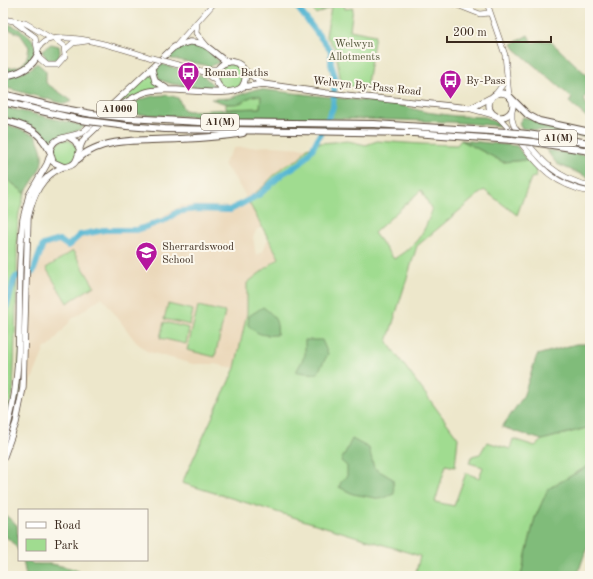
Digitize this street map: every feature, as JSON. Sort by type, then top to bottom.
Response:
[{"type":"highway","points":[[3,76],[25,69],[34,61],[38,52]]},
{"type":"highway","name":"A1(M)","points":[[3,94],[59,108],[92,114],[128,118],[199,122],[312,123],[442,127],[526,134],[590,144]]},
{"type":"highway","points":[[510,97],[528,115],[539,121],[590,132]]},
{"type":"highway","name":"A1(M)","points":[[3,102],[80,120],[127,126],[165,129],[443,134],[533,142],[590,151]]},
{"type":"highway","points":[[3,120],[36,131],[42,138],[50,153]]},
{"type":"highway","points":[[78,159],[93,150],[116,144],[219,137],[261,130]]},
{"type":"main road","points":[[174,48],[197,24],[214,3]]},
{"type":"main road","points":[[452,3],[478,14],[489,13]]},
{"type":"main road","points":[[487,3],[489,13],[504,52],[506,80],[510,97],[513,102],[512,119],[514,126],[547,166],[569,180],[590,186]]},
{"type":"main road","points":[[3,19],[16,23],[34,35],[37,40],[38,52],[44,64],[53,66],[62,62],[65,56],[65,50],[62,43],[29,25],[21,22],[16,23]]},
{"type":"main road","points":[[197,24],[196,33],[206,45],[228,62],[238,64],[244,70],[246,79],[242,87],[234,92],[225,91],[220,88],[216,81],[201,70]]},
{"type":"main road","points":[[38,52],[41,43],[53,39],[78,38],[201,70],[217,69]]},
{"type":"main road","points":[[65,50],[73,43],[87,41]]},
{"type":"main road","name":"A1000","points":[[69,137],[82,132],[174,48],[193,42],[206,45]]},
{"type":"main road","points":[[216,81],[217,69],[222,64],[228,62]]},
{"type":"main road","points":[[152,69],[155,81],[161,86],[169,89]]},
{"type":"main road","name":"Welwyn By-Pass Road","points":[[244,70],[263,84]]},
{"type":"main road","points":[[506,80],[493,96],[489,106],[496,116],[545,171],[567,185],[590,192]]},
{"type":"main road","name":"Welwyn By-Pass Road","points":[[242,87],[263,84],[341,95],[469,108],[496,116]]},
{"type":"main road","name":"A1000","points":[[80,150],[80,144],[85,138],[128,101],[150,90],[169,89],[225,91]]},
{"type":"main road","points":[[469,108],[493,96],[504,93],[510,97]]},
{"type":"main road","points":[[496,116],[505,116],[512,109]]},
{"type":"main road","points":[[3,459],[16,423],[22,394],[23,270],[21,229],[25,210],[33,188],[47,164],[54,141],[61,137],[69,137],[77,144],[80,150],[78,159],[70,166],[54,172],[44,179],[33,201],[27,227],[23,270]]},
{"type":"main road","points":[[50,153],[56,164],[64,167]]},
{"type":"main road","points":[[3,442],[10,421],[16,391],[23,278]]},
{"type":"shaded area","name":"Sherrardswood School","points":[[271,146],[307,148],[299,159],[285,166],[264,186],[247,199],[262,228],[257,229],[253,237],[256,255],[263,251],[268,239],[279,258],[247,283],[247,313],[235,368],[214,364],[193,364],[146,351],[135,341],[102,297],[72,319],[49,347],[45,348],[24,399],[27,276],[35,270],[45,245],[58,243],[68,249],[78,238],[119,229],[119,227],[136,227],[165,216],[165,214],[182,205],[233,206],[244,201],[245,195],[233,176],[223,164],[234,148]]},
{"type":"green space","name":"Welwyn Allotments","points":[[308,3],[344,3],[345,9],[353,8],[350,30],[375,35],[366,89],[344,86],[341,82],[335,48],[326,36],[331,7],[316,14]]},
{"type":"green space","points":[[3,22],[25,32],[35,45],[35,51],[33,56],[22,66],[3,72],[3,68],[22,65],[28,54],[29,47],[20,34],[3,27]]},
{"type":"green space","points":[[528,35],[532,43],[550,41],[590,78],[590,88],[584,99],[590,113],[590,120],[569,102],[572,98],[515,49],[512,44]]},
{"type":"green space","points":[[51,44],[59,46],[60,52],[58,59],[45,59],[45,55],[42,53],[44,49]]},
{"type":"green space","points":[[199,46],[205,48],[220,62],[210,66],[167,58],[182,48]]},
{"type":"green space","points":[[37,63],[46,71],[46,83],[72,101],[65,104],[3,87],[3,78],[30,69]]},
{"type":"green space","points":[[161,64],[204,76],[214,86],[209,88],[172,84],[160,80],[156,72],[158,66]]},
{"type":"green space","points":[[230,64],[239,68],[243,77],[239,86],[230,90],[221,86],[217,77],[221,68]]},
{"type":"green space","points":[[151,73],[159,87],[122,102],[120,100]]},
{"type":"green space","points":[[256,89],[395,104],[426,112],[456,116],[485,117],[502,126],[406,120],[167,116],[119,113],[139,100],[163,95],[178,98],[184,110],[189,111],[260,108],[261,96],[254,96],[243,102],[233,104],[211,99],[231,98]]},
{"type":"green space","points":[[257,95],[261,96],[260,108],[226,109],[226,104],[238,102]]},
{"type":"green space","points":[[3,107],[85,126],[81,129],[58,137],[50,142],[40,130],[3,116]]},
{"type":"green space","points":[[523,117],[590,134],[590,138],[521,128],[519,123]]},
{"type":"green space","points":[[3,123],[35,135],[42,152],[41,166],[25,193],[3,176]]},
{"type":"green space","points":[[65,140],[70,141],[76,147],[76,157],[70,163],[65,164],[60,163],[54,157],[53,152],[54,147],[60,141]]},
{"type":"green space","points":[[461,140],[503,162],[527,160],[537,171],[536,177],[531,178],[517,215],[484,190],[417,246],[387,342],[458,438],[455,467],[446,465],[435,502],[454,506],[466,473],[479,478],[483,467],[469,463],[472,456],[480,454],[487,442],[510,449],[513,439],[535,446],[542,440],[590,427],[590,465],[548,489],[535,518],[521,575],[415,576],[420,556],[182,483],[235,368],[247,313],[247,283],[279,258],[247,199],[264,186],[284,166],[299,159],[307,148],[320,143],[348,141],[366,145],[377,141],[457,145]],"holes":[[[421,190],[432,210],[426,227],[418,239],[414,244],[394,259],[374,233]]]},
{"type":"green space","points":[[461,140],[517,146],[527,160],[503,162]]},
{"type":"green space","points":[[546,150],[590,156],[590,178],[557,164]]},
{"type":"green space","points":[[3,176],[25,193],[19,213],[17,232],[17,274],[12,283],[3,315]]},
{"type":"green space","points":[[73,251],[94,286],[67,303],[46,268]]},
{"type":"green space","points":[[22,276],[21,388],[17,410],[3,454],[3,447],[12,421],[18,390]]},
{"type":"green space","points":[[17,280],[13,393],[3,436],[3,327]]},
{"type":"green space","points":[[168,304],[193,310],[190,325],[164,319]]},
{"type":"green space","points":[[198,306],[225,312],[215,357],[187,350]]},
{"type":"green space","points":[[263,307],[275,319],[277,335],[261,334],[254,331],[248,325],[249,316]]},
{"type":"green space","points":[[164,322],[189,328],[186,344],[160,338]]},
{"type":"green space","points":[[305,340],[322,340],[328,354],[317,374],[296,372],[305,355]]},
{"type":"green space","points":[[576,344],[590,344],[590,427],[542,440],[502,427],[523,397],[537,355]]},
{"type":"green space","points":[[352,439],[369,448],[374,468],[393,479],[394,494],[381,499],[353,494],[339,487],[341,482],[347,476],[347,466],[341,461]]},
{"type":"green space","points":[[590,465],[590,546],[586,550],[577,576],[516,576],[521,575],[535,518],[548,489]]},
{"type":"green space","points":[[3,513],[17,525],[18,550],[15,545],[3,534]]},
{"type":"green space","points":[[23,561],[30,561],[33,564],[52,564],[79,570],[74,576],[26,576]]},
{"type":"waterway","points":[[3,321],[14,280],[16,277],[33,272],[43,245],[59,240],[68,246],[80,235],[104,230],[137,230],[168,219],[177,212],[195,209],[230,210],[260,194],[282,174],[301,163],[313,148],[333,108],[335,77],[331,64],[331,51],[294,3]]},
{"type":"place","name":"Roman Baths","points":[[188,92]]},
{"type":"place","name":"By-Pass","points":[[451,100]]},
{"type":"place","name":"Sherrardswood School","points":[[146,272]]}]
